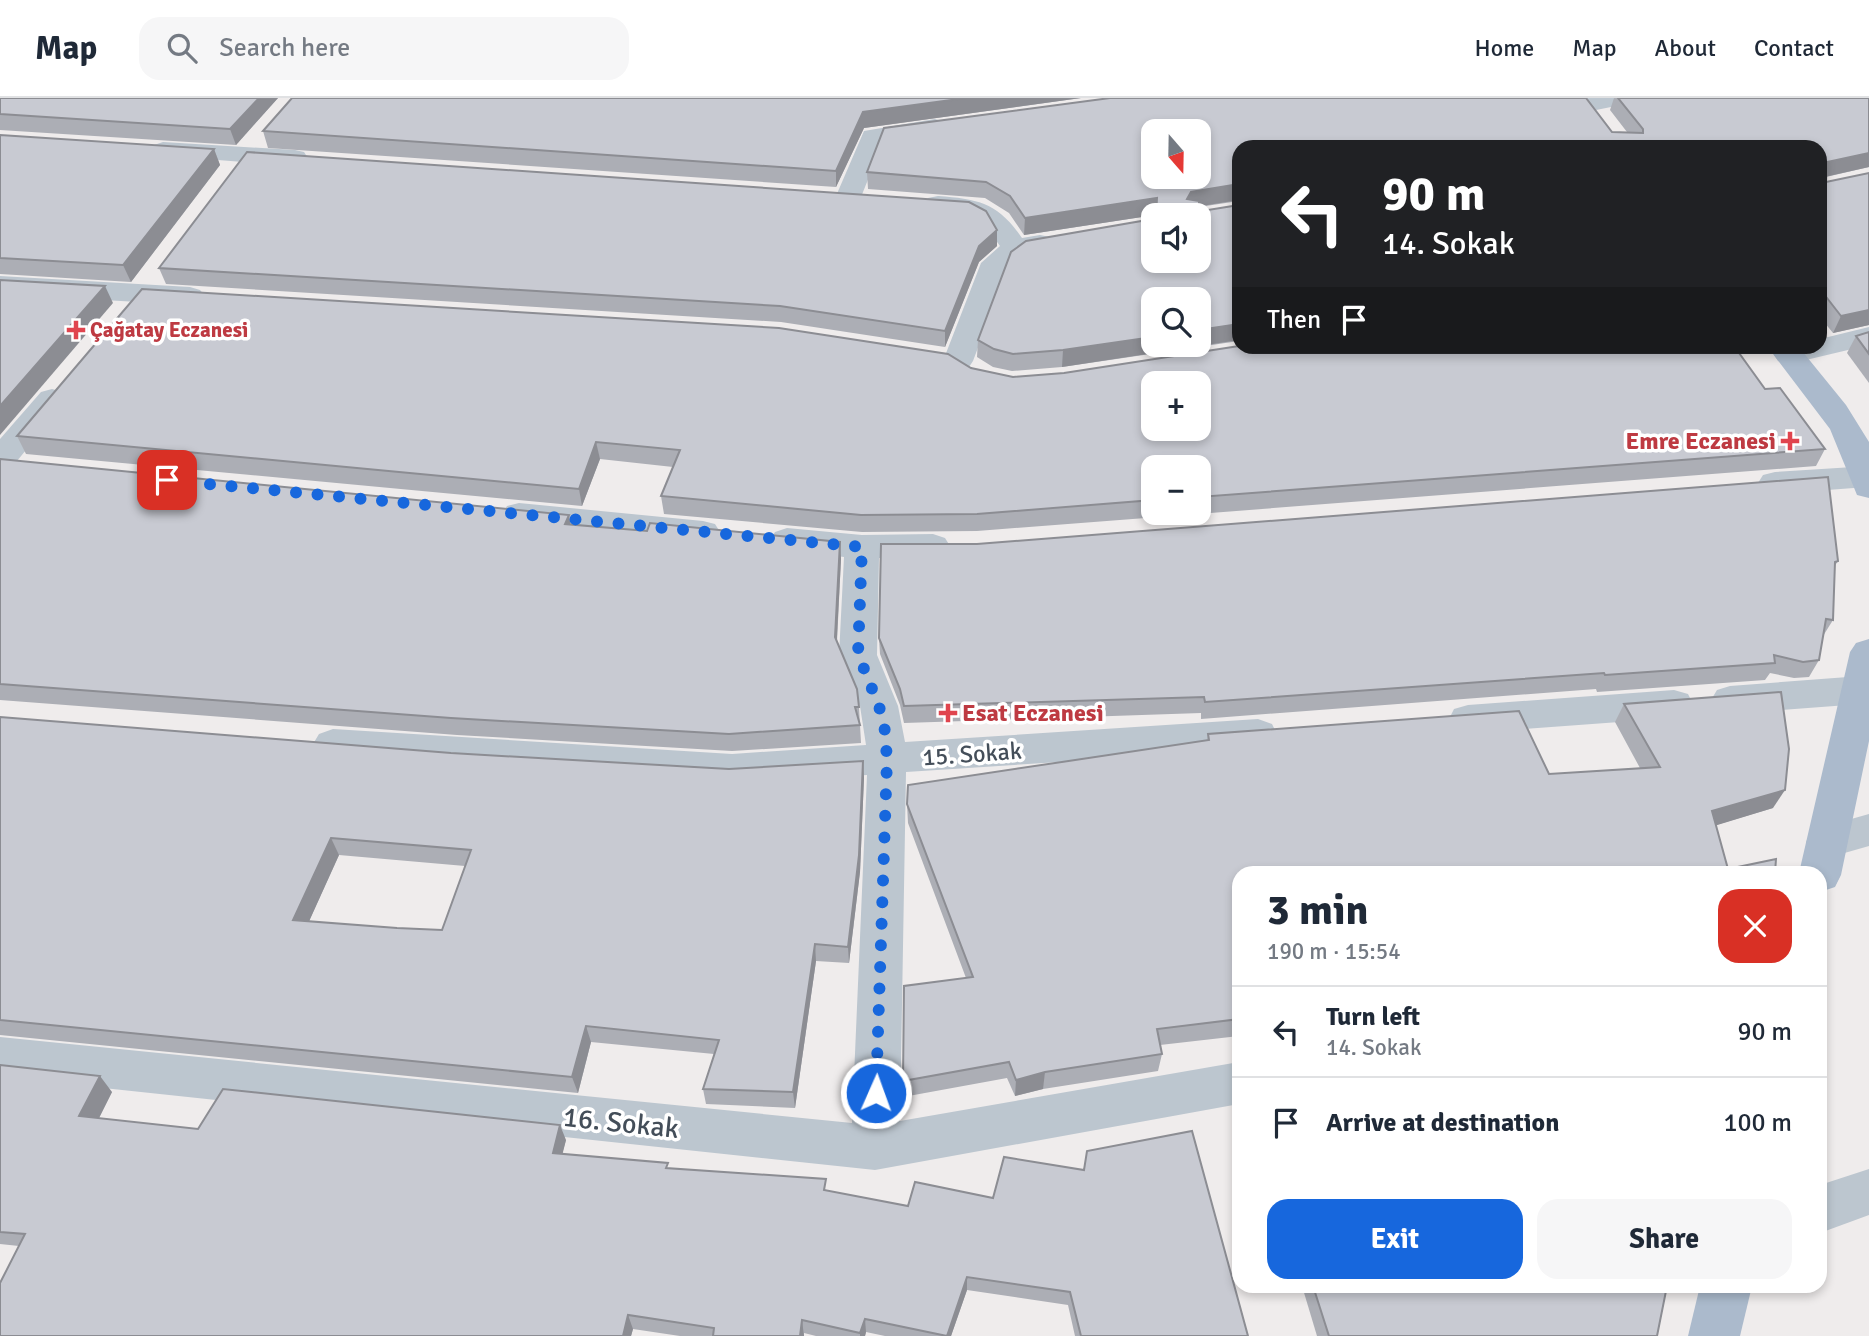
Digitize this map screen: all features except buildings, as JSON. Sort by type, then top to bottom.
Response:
[{"type":"main road","points":[[1588,101],[1606,126]]},
{"type":"main road","points":[[1789,354],[1825,396],[1853,440],[1868,482]]},
{"type":"main road","points":[[1824,859],[1869,652]]},
{"type":"main road","points":[[1714,1336],[1724,1293]]},
{"type":"street","points":[[1588,101],[1622,98]]},
{"type":"street","points":[[849,196],[873,136],[953,125]]},
{"type":"street","points":[[237,165],[270,127]]},
{"type":"street","points":[[136,148],[237,165],[314,160]]},
{"type":"street","points":[[822,194],[877,198]]},
{"type":"street","points":[[919,202],[975,207],[997,220],[1015,248]]},
{"type":"street","points":[[957,365],[995,263],[1015,248],[1064,239]]},
{"type":"street","points":[[0,285],[149,282],[211,297]]},
{"type":"street","points":[[115,324],[149,282]]},
{"type":"street","points":[[1827,344],[1869,336]]},
{"type":"street","points":[[9,464],[71,376]]},
{"type":"street","points":[[1742,486],[1868,482]]},
{"type":"street","points":[[487,511],[862,547],[965,546]]},
{"type":"street","points":[[862,547],[858,654],[879,706],[885,731],[887,760],[875,1149]]},
{"type":"street","points":[[1430,721],[1861,690]]},
{"type":"street","name":"15. Sokak","points":[[291,741],[732,769],[1291,731]]},
{"type":"street","points":[[1824,859],[1869,830]]},
{"type":"street","name":"16. Sokak","points":[[0,1057],[875,1149],[1232,1084]]},
{"type":"street","points":[[1827,1207],[1869,1192]]},
{"type":"place","name":"Çağatay Eczanesi","points":[[76,330]]},
{"type":"place","name":"Emre Eczanesi","points":[[1790,441]]},
{"type":"place","name":"Esat Eczanesi","points":[[948,713]]},
{"type":"route","points":[[167,480],[862,547],[858,654],[879,706],[885,731],[887,760],[876,1093]]}]
